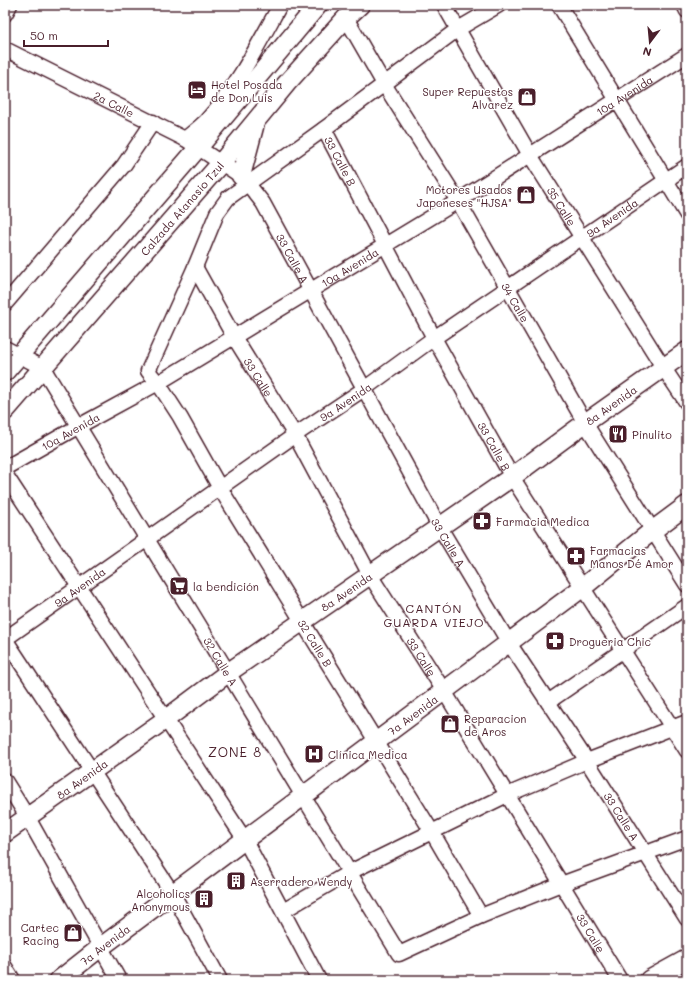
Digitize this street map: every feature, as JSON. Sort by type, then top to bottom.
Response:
[{"type":"main road","points":[[5,372],[12,352],[192,144],[318,5]]},
{"type":"main road","name":"Calzada Atanasio Tzul","points":[[5,411],[221,163],[257,119],[346,18],[360,5]]},
{"type":"main road","points":[[244,180],[257,119]]},
{"type":"main road","name":"8a Avenida","points":[[5,833],[301,621],[512,477],[584,423],[687,351]]},
{"type":"main road","name":"7a Avenida","points":[[59,980],[101,947],[582,588],[652,531],[687,505]]},
{"type":"main road","points":[[649,980],[687,959]]},
{"type":"street","points":[[5,14],[10,5]]},
{"type":"street","points":[[192,144],[206,121],[234,86],[280,5]]},
{"type":"street","name":"35 Calle","points":[[444,5],[530,155],[663,368],[687,403]]},
{"type":"street","points":[[195,267],[217,213],[244,180],[324,129],[458,29],[499,5]]},
{"type":"street","points":[[559,5],[687,215]]},
{"type":"street","points":[[684,5],[687,11]]},
{"type":"street","name":"34 Calle","points":[[346,18],[384,84],[458,202],[584,423],[687,586]]},
{"type":"street","name":"2a Calle","points":[[5,49],[153,122],[192,144],[221,163]]},
{"type":"street","name":"10a Avenida","points":[[5,468],[158,383],[458,202],[687,55]]},
{"type":"street","points":[[5,304],[124,165],[153,122]]},
{"type":"street","name":"33 Calle B","points":[[324,129],[384,246],[512,477],[687,751]]},
{"type":"street","name":"33 Calle A","points":[[221,163],[244,180],[262,203],[439,526],[509,643],[646,853],[687,919]]},
{"type":"street","name":"9a Avenida","points":[[5,639],[295,435],[364,389],[507,287],[687,166]]},
{"type":"street","name":"33 Calle","points":[[195,267],[234,337],[295,435],[370,575],[444,691],[620,980]]},
{"type":"street","name":"32 Calle B","points":[[195,267],[148,371],[158,383],[180,417],[220,488],[432,832],[481,916]]},
{"type":"street","points":[[12,352],[43,368]]},
{"type":"street","name":"32 Calle A","points":[[43,368],[399,954],[481,916]]},
{"type":"street","points":[[5,474],[245,840],[319,980]]},
{"type":"street","points":[[548,702],[624,651],[687,606]]},
{"type":"street","points":[[5,639],[173,894],[220,980]]},
{"type":"street","points":[[283,911],[350,872],[507,795],[687,722]]},
{"type":"street","points":[[5,781],[28,818],[119,980]]},
{"type":"street","points":[[481,916],[561,884],[687,838]]},
{"type":"street","points":[[5,967],[13,980]]},
{"type":"place","name":"Hotel Posada de Don Luis","points":[[197,90]]},
{"type":"place","name":"Super Repuestos Alvarez","points":[[527,97]]},
{"type":"place","name":"Motores Usados Japoneses \"HJSA\"","points":[[526,195]]},
{"type":"place","name":"Pinulito","points":[[618,434]]},
{"type":"place","name":"Farmacia Medica","points":[[482,521]]},
{"type":"place","name":"Farmacias Manos Dé Amor","points":[[576,556]]},
{"type":"place","name":"la bendición","points":[[179,586]]},
{"type":"place","name":"Drogueria Chic","points":[[555,641]]},
{"type":"place","name":"Reparacion de Aros","points":[[450,724]]},
{"type":"place","name":"Clínica Medica","points":[[314,754]]},
{"type":"place","name":"Aserradero Wendy","points":[[236,881]]},
{"type":"place","name":"Alcoholics Anonymous","points":[[204,899]]},
{"type":"place","name":"Cartec Racing","points":[[73,933]]},
{"type":"district","name":"CANTÓN GUARDA VIEJO","points":[[434,615]]},
{"type":"district","name":"ZONE 8","points":[[235,751]]}]
